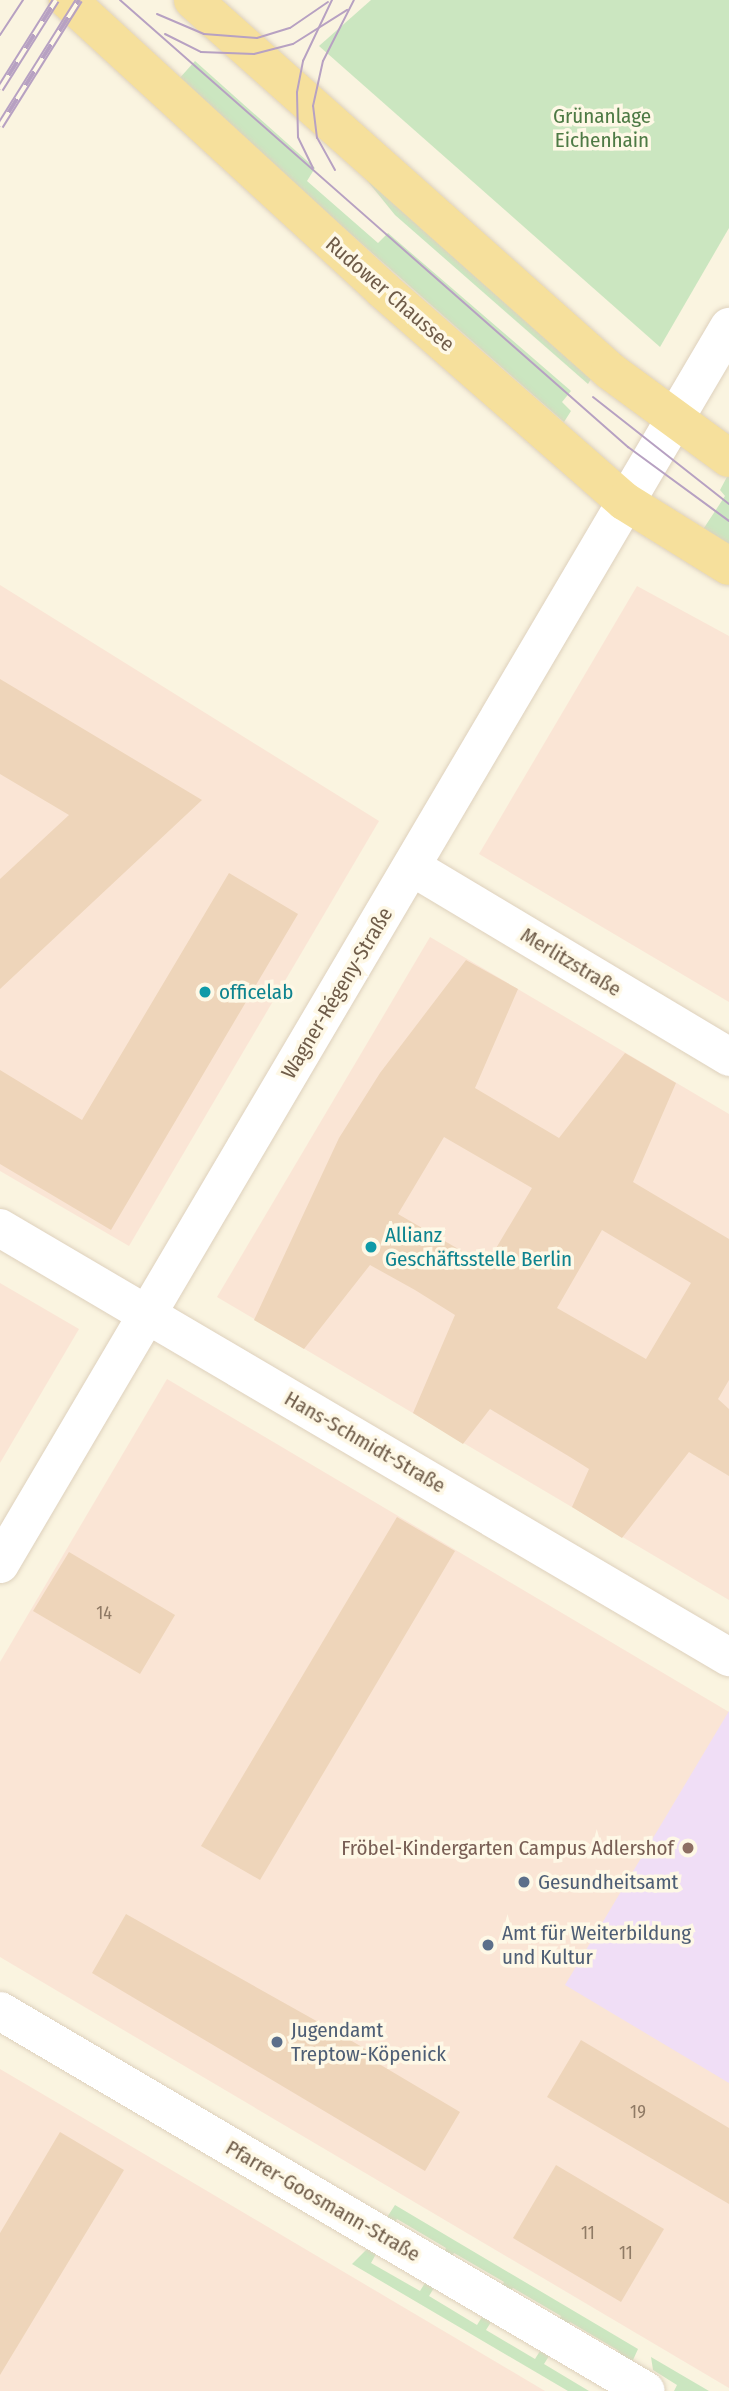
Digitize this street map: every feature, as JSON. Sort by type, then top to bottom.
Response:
[{"type":"main road","name":"Rudower Chaussee","points":[[68,0],[382,289],[624,501],[729,566]]},
{"type":"main road","points":[[193,0],[512,285],[673,420],[729,458]]},
{"type":"street","name":"Wagner-Régeny-Straße","points":[[0,1564],[412,867],[624,501],[729,327]]},
{"type":"street","name":"Merlitzstraße","points":[[412,867],[729,1057]]},
{"type":"street","name":"Hans-Schmidt-Straße","points":[[0,1228],[729,1657]]},
{"type":"street","name":"Pfarrer-Goosmann-Straße","points":[[0,2011],[646,2391]]},
{"type":"shaded area","points":[[0,585],[379,821],[129,1246],[0,1171]]},
{"type":"shaded area","points":[[637,586],[729,636],[729,1002],[479,854]]},
{"type":"shaded area","name":"Allianz Geschäftsstelle Berlin","points":[[430,937],[729,1114],[729,1600],[217,1297]]},
{"type":"shaded area","points":[[0,1283],[79,1329],[0,1463]]},
{"type":"shaded area","points":[[167,1379],[729,1712],[729,2388],[0,1957],[0,1662]]},
{"type":"shaded area","name":"Fröbel-Kindergarten Campus Adlershof","points":[[729,1711],[729,2083],[565,1985]]},
{"type":"shaded area","points":[[0,2069],[202,2188],[545,2391],[0,2391]]},
{"type":"green space","name":"Grünanlage Eichenhain","points":[[371,0],[729,0],[729,228],[660,347],[319,46]]},
{"type":"green space","points":[[195,61],[315,168],[307,181],[378,243],[388,233],[571,391],[562,402],[571,411],[564,422],[177,81]]},
{"type":"green space","points":[[348,157],[594,374],[588,384],[395,215]]},
{"type":"green space","points":[[728,475],[729,551],[700,534],[725,496],[720,490]]},
{"type":"green space","points":[[395,2205],[638,2349],[633,2360],[625,2365],[615,2359],[619,2351],[570,2322],[565,2330],[557,2324],[561,2316],[513,2288],[507,2295],[499,2290],[504,2282],[454,2253],[449,2261],[442,2256],[446,2248],[397,2219],[392,2227],[384,2222]]},
{"type":"green space","points":[[367,2249],[376,2254],[371,2263],[420,2291],[425,2283],[434,2288],[429,2296],[477,2325],[482,2317],[491,2322],[486,2330],[535,2359],[540,2351],[549,2356],[544,2364],[589,2391],[568,2391],[352,2264]]},
{"type":"green space","points":[[651,2357],[709,2391],[674,2391],[677,2385],[653,2370]]},
{"type":"building","points":[[0,679],[202,800],[0,989],[0,879],[69,815],[0,774]]},
{"type":"building","name":"officelab","points":[[229,873],[298,914],[111,1230],[0,1164],[0,1070],[82,1120]]},
{"type":"building","name":"Allianz Geschäftsstelle Berlin","points":[[466,960],[518,989],[475,1088],[559,1138],[625,1053],[676,1083],[633,1182],[729,1239],[729,1380],[718,1399],[729,1409],[729,1476],[689,1452],[622,1538],[572,1507],[589,1469],[490,1409],[463,1444],[413,1413],[455,1315],[415,1290],[370,1265],[304,1349],[254,1320],[339,1138],[380,1073]],"holes":[[[444,1137],[532,1188],[486,1265],[398,1214]],[[602,1230],[691,1283],[646,1359],[557,1308]]]},
{"type":"building","points":[[397,1517],[455,1551],[260,1880],[201,1846]]},
{"type":"building","points":[[69,1552],[175,1615],[140,1674],[33,1611]]},
{"type":"building","name":"Jugendamt Treptow-Köpenick","points":[[126,1914],[367,2050],[364,2055],[460,2112],[425,2171],[92,1973]]},
{"type":"building","points":[[581,2040],[729,2128],[729,2204],[547,2097]]},
{"type":"building","points":[[60,2132],[124,2170],[0,2375],[0,2233]]},
{"type":"building","points":[[556,2165],[664,2229],[621,2302],[513,2238]]},
{"type":"tram line","points":[[0,35],[23,0]]},
{"type":"tram line","points":[[120,0],[628,447],[729,521]]},
{"type":"tram line","points":[[313,168],[298,137],[297,92],[303,61],[332,0]]},
{"type":"tram line","points":[[335,170],[317,138],[313,106],[323,61],[354,0]]},
{"type":"tram line","points":[[157,14],[204,34],[257,38],[290,28],[328,2]]},
{"type":"tram line","points":[[165,34],[201,52],[254,54],[293,44],[347,10]]},
{"type":"tram line","points":[[593,397],[729,504]]},
{"type":"railway","points":[[0,89],[56,0]]},
{"type":"railway","points":[[0,126],[79,0]]},
{"type":"place","name":"officelab","points":[[205,992]]},
{"type":"place","name":"Allianz Geschäftsstelle Berlin","points":[[371,1247]]},
{"type":"place","name":"Fröbel-Kindergarten Campus Adlershof","points":[[688,1848]]},
{"type":"place","name":"Gesundheitsamt","points":[[524,1882]]},
{"type":"place","name":"Amt für Weiterbildung und Kultur","points":[[488,1945]]},
{"type":"place","name":"Jugendamt Treptow-Köpenick","points":[[277,2042]]}]
